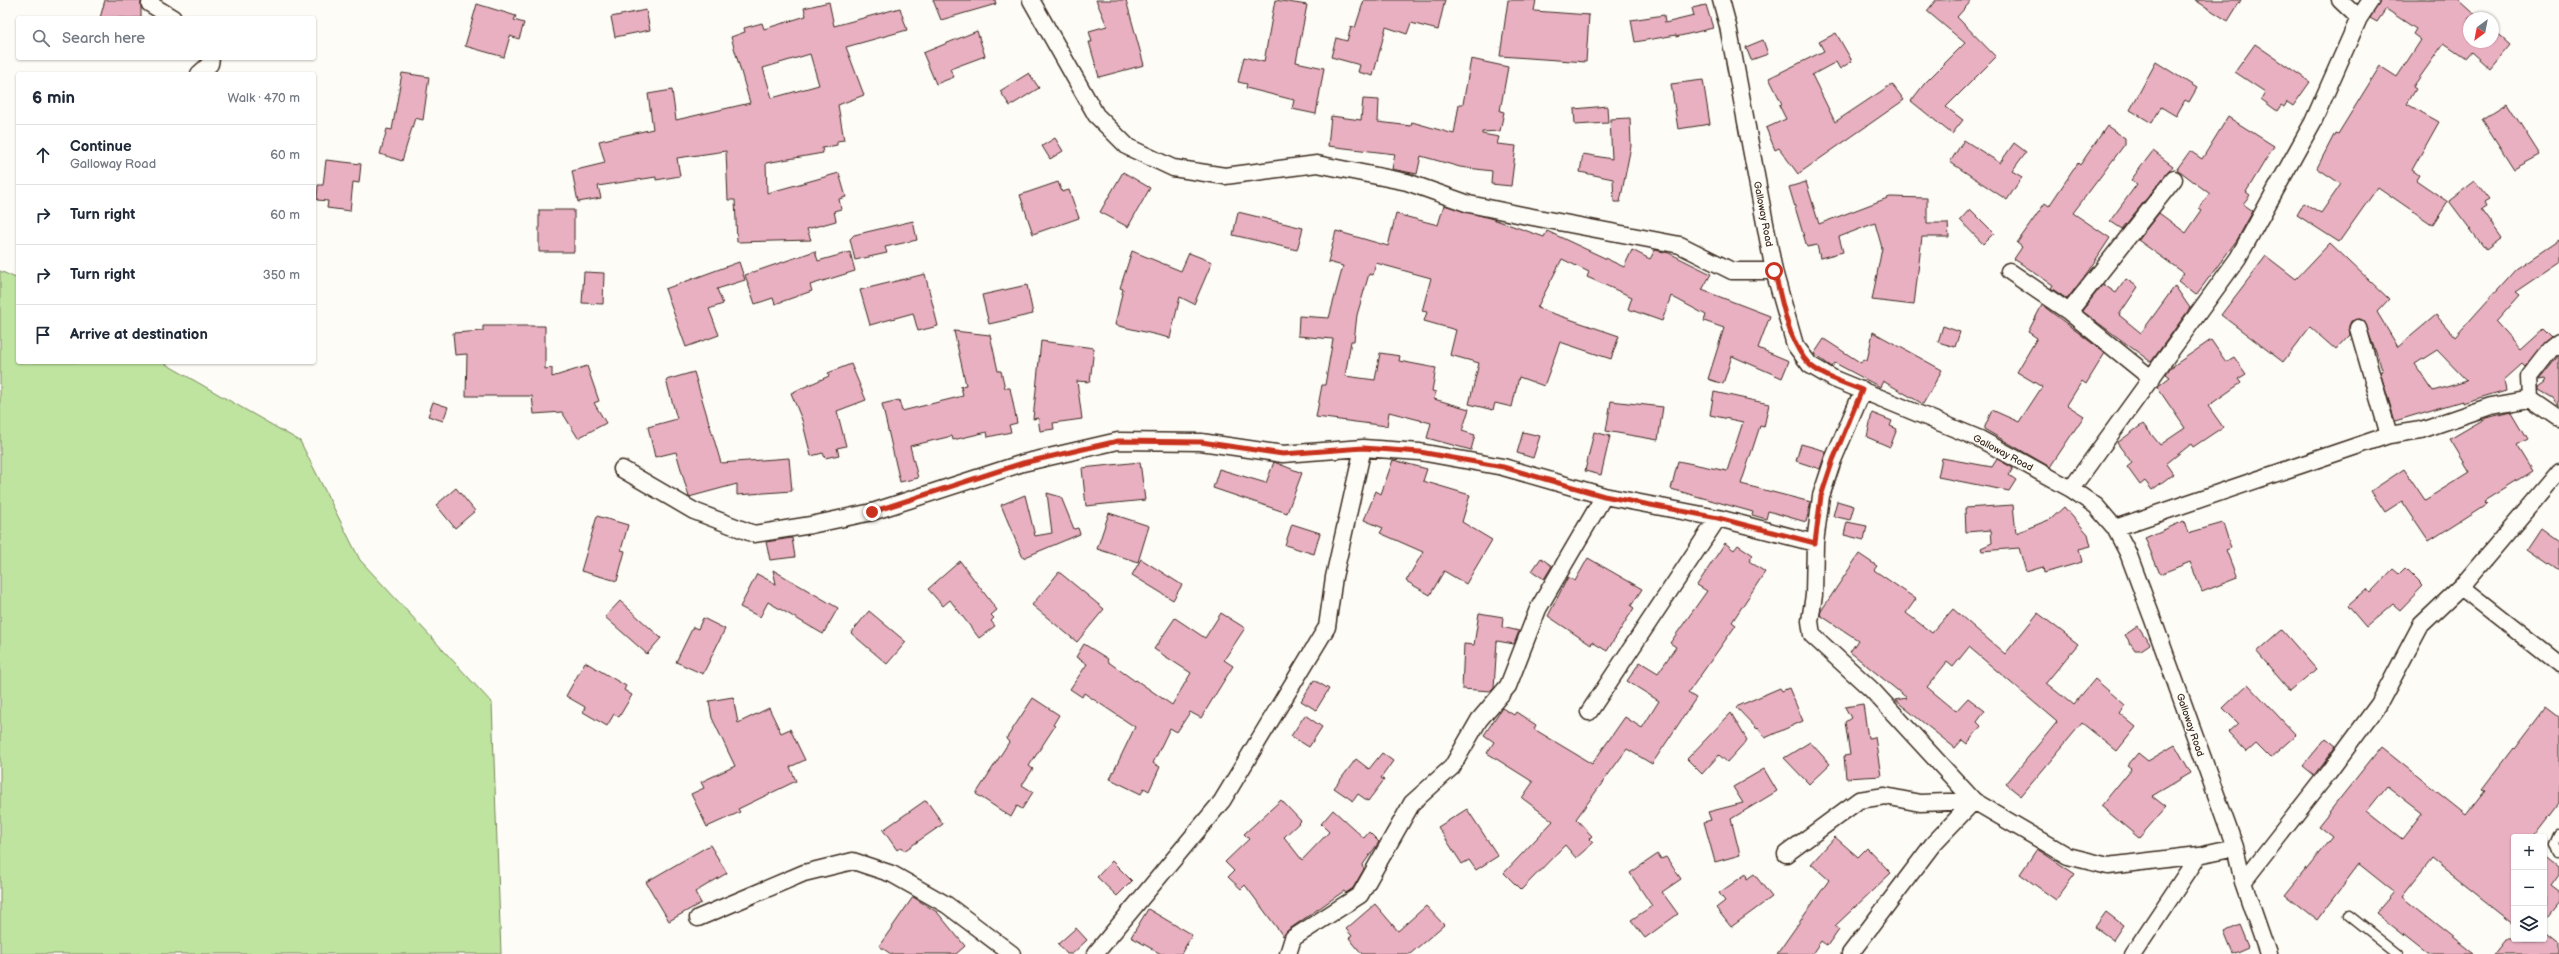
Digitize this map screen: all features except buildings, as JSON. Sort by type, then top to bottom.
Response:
[{"type":"street","points":[[151,0],[150,4],[170,16]]},
{"type":"street","points":[[1031,0],[1096,115],[1128,147],[1173,168],[1226,176],[1317,164],[1407,182],[1469,204],[1680,245],[1732,271],[1774,271]]},
{"type":"street","name":"Galloway Road","points":[[1721,0],[1728,26],[1774,271],[1795,345],[1810,365],[1834,379],[1980,439],[2071,489],[2096,506],[2115,528],[2153,620],[2234,847],[2243,882],[2268,954]]},
{"type":"street","points":[[2340,0],[2359,18]]},
{"type":"street","points":[[2071,489],[2238,258],[2313,122],[2359,18],[2371,0]]},
{"type":"street","points":[[201,72],[210,64],[210,60]]},
{"type":"street","points":[[2069,312],[2174,179]]},
{"type":"street","points":[[2009,271],[2069,312],[2152,379]]},
{"type":"street","points":[[2358,328],[2389,434]]},
{"type":"street","points":[[2530,399],[2529,377],[2550,350],[2559,343]]},
{"type":"street","points":[[1862,390],[1833,460],[1821,496],[1815,543],[1814,595],[1810,621],[1812,635],[1872,690],[1974,801],[2068,856],[2108,866],[2199,855],[2234,847]]},
{"type":"street","points":[[2115,528],[2389,434],[2421,430],[2491,406],[2530,399],[2559,419]]},
{"type":"street","points":[[622,469],[694,511],[754,534],[811,525],[872,512],[1023,463],[1118,441],[1201,442],[1283,454],[1363,448],[1420,452],[1503,467],[1604,496],[1718,518],[1815,543]]},
{"type":"street","points":[[1095,954],[1222,800],[1327,627],[1334,577],[1363,448]]},
{"type":"street","points":[[2243,882],[2328,773],[2379,704],[2421,625],[2461,587],[2559,471]]},
{"type":"street","points":[[1288,954],[1293,938],[1360,895],[1412,803],[1452,767],[1479,720],[1508,686],[1538,609],[1604,496]]},
{"type":"street","points":[[1589,712],[1718,518]]},
{"type":"street","points":[[2461,587],[2559,664]]},
{"type":"street","points":[[1786,854],[1859,800],[1885,796],[1920,803],[1974,801]]},
{"type":"street","points":[[1850,954],[1933,844],[1974,801]]},
{"type":"street","points":[[2133,954],[2199,855]]},
{"type":"street","points":[[698,918],[804,873],[854,861],[892,874],[947,905],[1012,954]]},
{"type":"lane","points":[[2559,834],[2555,843],[2559,853]]},
{"type":"lane","points":[[2349,915],[2398,954]]},
{"type":"green space","points":[[0,271],[16,278],[16,364],[165,364],[300,441],[360,560],[492,703],[501,954],[0,954]]},
{"type":"route","points":[[872,512],[944,487],[1023,463],[1118,441],[1201,442],[1283,454],[1363,448],[1420,452],[1503,467],[1604,496],[1718,518],[1815,543],[1821,496],[1833,460],[1862,390],[1834,379],[1810,365],[1795,345],[1774,271]]}]
